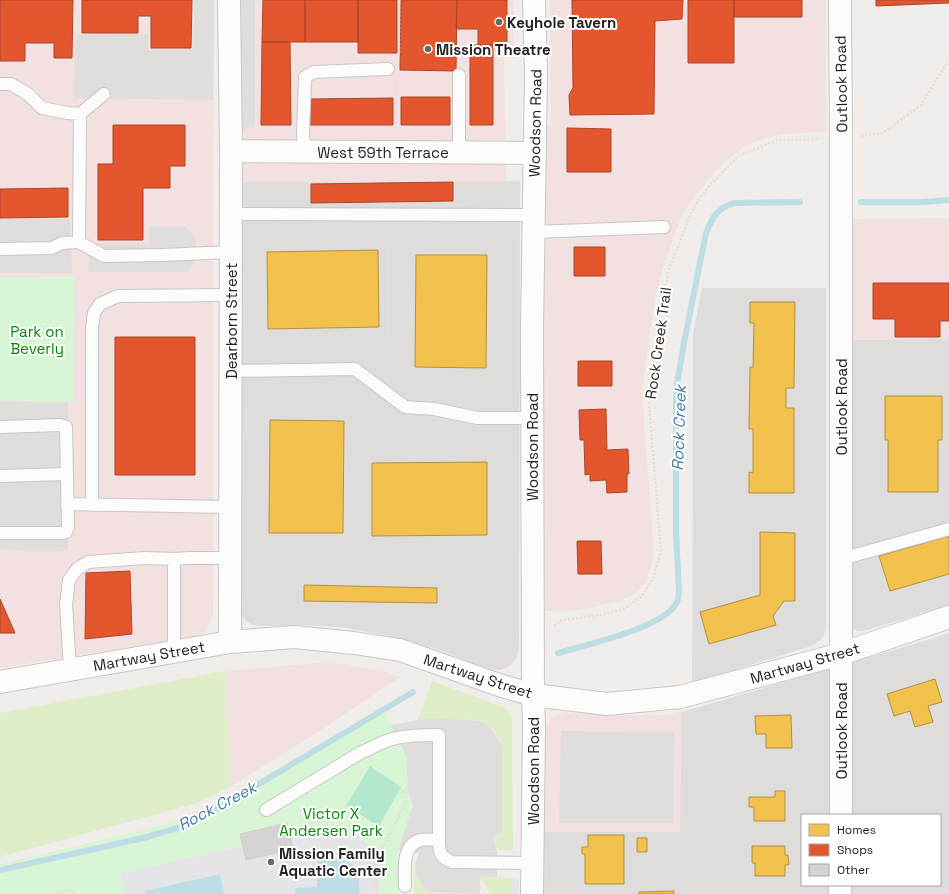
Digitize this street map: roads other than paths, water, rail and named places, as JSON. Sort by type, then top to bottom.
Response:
[{"type":"street","name":"Dearborn Street","points":[[229,0],[231,151],[230,642]]},
{"type":"street","name":"Woodson Road","points":[[532,894],[534,726],[532,418],[536,73],[534,0]]},
{"type":"street","name":"Outlook Road","points":[[840,0],[842,139],[841,814]]},
{"type":"street","name":"West 59th Terrace","points":[[231,151],[534,153]]},
{"type":"street","name":"Martway Street","points":[[0,682],[230,642],[294,637],[354,643],[400,650],[499,685],[533,695],[607,704],[680,697],[842,654],[949,617]]},
{"type":"lane","points":[[305,152],[303,135],[305,77],[314,72],[388,69]]},
{"type":"lane","points":[[459,75],[459,153]]},
{"type":"lane","points":[[0,84],[11,84],[28,94],[42,108],[68,113],[80,114],[104,94]]},
{"type":"lane","points":[[79,242],[80,114]]},
{"type":"lane","points":[[231,214],[664,227]]},
{"type":"lane","points":[[0,249],[52,248],[62,243],[79,242],[104,256],[231,252]]},
{"type":"lane","points":[[92,505],[92,328],[94,313],[97,308],[100,304],[118,296],[231,295]]},
{"type":"lane","points":[[231,371],[355,369],[405,407],[434,410],[478,418],[532,418]]},
{"type":"lane","points":[[0,427],[60,425],[66,427],[68,527],[66,532],[62,533],[0,533]]},
{"type":"lane","points":[[0,476],[67,474]]},
{"type":"lane","points":[[67,504],[230,507]]},
{"type":"lane","points":[[842,559],[949,528]]},
{"type":"lane","points":[[70,670],[66,604],[69,580],[77,569],[88,562],[145,558],[230,558]]},
{"type":"lane","points":[[174,559],[174,652]]},
{"type":"lane","points":[[266,810],[360,753],[377,745],[389,740],[416,735],[439,734],[440,853],[447,860],[452,862],[533,863]]},
{"type":"lane","points":[[405,886],[405,858],[408,850],[412,845],[420,840],[439,840]]},
{"type":"water","points":[[318,858],[342,859],[351,864],[357,871],[359,879],[359,894],[295,894],[295,888],[317,887]]},
{"type":"water","points":[[220,874],[224,894],[146,894],[145,891]]},
{"type":"waterway","points":[[861,202],[923,202],[949,200]]},
{"type":"waterway","name":"Rock Creek","points":[[558,653],[604,640],[641,627],[657,620],[670,611],[677,602],[679,598],[676,535],[677,384],[706,233],[716,214],[723,208],[734,203],[800,202]]},
{"type":"waterway","name":"Rock Creek","points":[[0,870],[143,838],[181,827],[217,809],[413,692]]},
{"type":"place","name":"Keyhole Tavern","points":[[499,22]]},
{"type":"place","name":"Mission Theatre","points":[[428,49]]},
{"type":"place","name":"Mission Family Aquatic Center","points":[[271,862]]},
{"type":"park label","name":"Park on Beverly","points":[[37,340]]},
{"type":"park label","name":"Victor X Andersen Park","points":[[331,822]]}]
